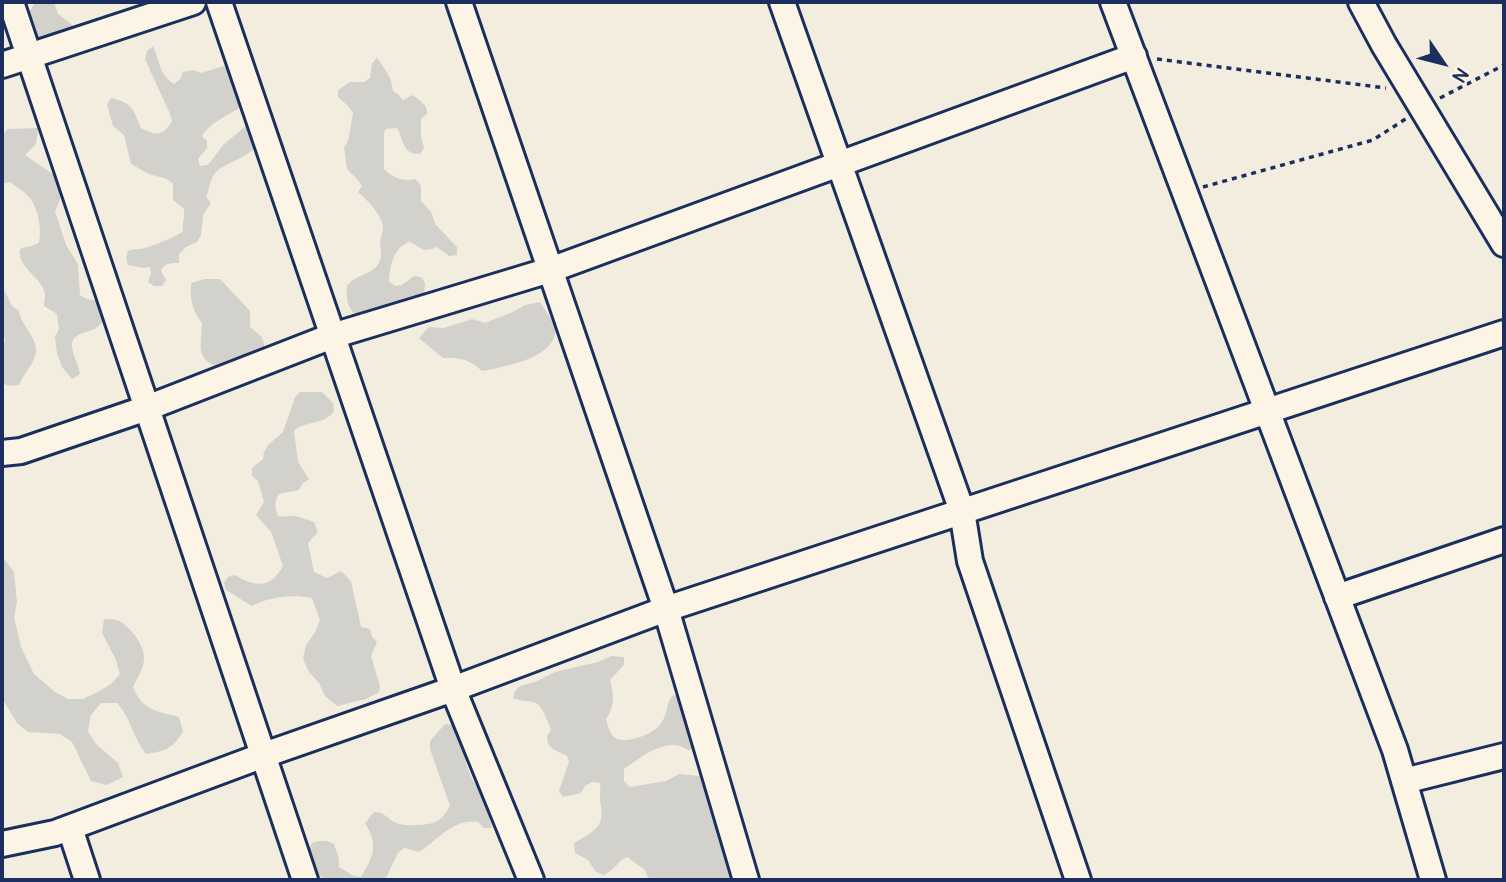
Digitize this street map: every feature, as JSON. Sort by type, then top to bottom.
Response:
[{"type":"street","points":[[11,2],[305,880]]},
{"type":"street","points":[[2,65],[193,2]]},
{"type":"street","points":[[219,2],[453,689],[531,880]]},
{"type":"street","points":[[459,2],[666,609],[746,880]]},
{"type":"street","points":[[782,2],[962,511],[970,561],[1078,880]]},
{"type":"street","points":[[1114,2],[1395,750],[1433,880]]},
{"type":"street","points":[[1361,2],[1504,244]]},
{"type":"street","points":[[2,453],[21,451],[147,408],[332,336],[550,270],[1134,56]]},
{"type":"street","points":[[2,844],[55,833],[264,754],[453,689],[666,609],[1504,333]]},
{"type":"street","points":[[1337,597],[1504,540]]},
{"type":"street","points":[[1404,780],[1504,756]]},
{"type":"street","points":[[69,828],[87,880]]},
{"type":"path","points":[[1134,56],[1417,100]]},
{"type":"path","points":[[1185,192],[1373,140],[1417,100],[1504,65]]},
{"type":"shaded area","points":[[35,2],[54,2],[58,14],[80,33],[56,40],[39,39],[30,11]]},
{"type":"shaded area","points":[[153,46],[162,71],[174,84],[183,72],[193,70],[201,73],[227,65],[234,69],[245,104],[206,130],[202,136],[207,141],[207,148],[198,159],[200,166],[208,165],[223,145],[247,125],[255,126],[257,140],[253,150],[220,169],[211,180],[206,197],[211,203],[203,215],[201,235],[197,242],[179,254],[179,263],[164,266],[161,271],[166,280],[162,286],[154,286],[148,282],[150,267],[128,265],[128,251],[149,247],[183,231],[184,209],[173,200],[173,184],[170,181],[150,175],[131,164],[124,135],[113,126],[107,104],[111,98],[124,102],[134,111],[141,128],[158,134],[165,130],[172,121],[145,59],[147,51]]},
{"type":"shaded area","points":[[377,58],[390,78],[393,91],[403,100],[413,95],[423,103],[427,111],[421,119],[424,148],[420,154],[410,152],[404,146],[397,128],[386,129],[384,169],[398,178],[416,179],[421,186],[421,201],[431,212],[436,225],[457,247],[457,255],[449,256],[437,247],[425,250],[409,242],[404,245],[393,258],[389,282],[395,286],[402,285],[414,276],[421,277],[425,283],[424,298],[359,318],[348,304],[347,286],[354,279],[372,271],[379,262],[383,228],[377,213],[358,192],[362,186],[347,169],[344,147],[348,141],[353,113],[338,97],[338,90],[350,82],[364,82],[370,78],[372,63]]},
{"type":"shaded area","points":[[38,128],[36,144],[25,155],[60,179],[61,196],[55,211],[66,245],[78,264],[80,295],[103,302],[104,315],[100,325],[80,334],[73,341],[72,347],[80,374],[72,379],[62,367],[57,353],[57,314],[44,306],[43,288],[20,256],[20,249],[39,242],[37,212],[25,193],[10,182],[2,184],[2,135],[8,129]]},
{"type":"shaded area","points":[[220,279],[250,311],[250,327],[262,337],[266,352],[223,370],[208,362],[201,346],[202,323],[191,300],[191,283]]},
{"type":"shaded area","points":[[2,290],[12,306],[19,311],[36,346],[34,359],[19,385],[2,383],[2,349],[5,340]]},
{"type":"shaded area","points":[[540,302],[556,327],[554,337],[545,349],[520,362],[482,371],[464,360],[443,358],[419,338],[429,327],[444,328],[472,319],[485,323],[525,305]]},
{"type":"shaded area","points":[[300,392],[322,392],[333,403],[334,411],[325,419],[303,425],[294,431],[298,462],[309,479],[299,490],[279,494],[276,502],[277,513],[280,517],[294,516],[314,522],[318,532],[308,543],[314,572],[327,578],[341,571],[351,581],[361,627],[370,629],[377,642],[371,656],[380,686],[379,692],[366,699],[337,706],[325,696],[303,659],[306,645],[320,620],[312,598],[281,597],[252,606],[226,590],[224,583],[228,577],[235,575],[262,584],[273,579],[283,566],[271,532],[256,515],[264,502],[258,481],[252,476],[252,468],[263,459],[268,445],[283,432],[295,397]]},
{"type":"shaded area","points":[[2,560],[5,560],[14,572],[17,602],[14,617],[21,647],[34,674],[68,699],[83,699],[98,692],[120,674],[102,633],[104,619],[121,622],[137,638],[144,655],[133,687],[137,695],[145,705],[179,717],[183,731],[172,745],[146,754],[117,703],[101,703],[91,715],[88,731],[96,744],[118,763],[123,777],[107,785],[91,781],[72,742],[60,734],[28,732],[17,723],[2,698]]},
{"type":"shaded area","points":[[611,656],[624,657],[624,665],[610,680],[613,701],[606,719],[613,736],[627,740],[651,732],[662,722],[672,696],[679,694],[696,749],[688,750],[672,745],[655,749],[624,769],[624,781],[630,787],[666,781],[679,774],[708,777],[739,880],[649,880],[645,870],[627,857],[604,875],[596,872],[588,860],[575,853],[574,843],[595,829],[601,820],[600,783],[592,782],[585,786],[581,793],[563,797],[559,791],[569,762],[567,756],[548,744],[547,736],[551,730],[541,708],[532,702],[513,698],[520,686],[555,672],[598,662]]},
{"type":"shaded area","points":[[445,724],[452,725],[460,737],[467,767],[485,798],[492,828],[484,828],[478,822],[461,823],[419,852],[404,848],[398,853],[385,880],[323,880],[310,858],[312,843],[323,841],[334,844],[339,867],[361,877],[373,851],[372,838],[365,823],[374,812],[383,814],[398,824],[410,825],[435,822],[444,815],[450,806],[430,749],[430,741]]}]
